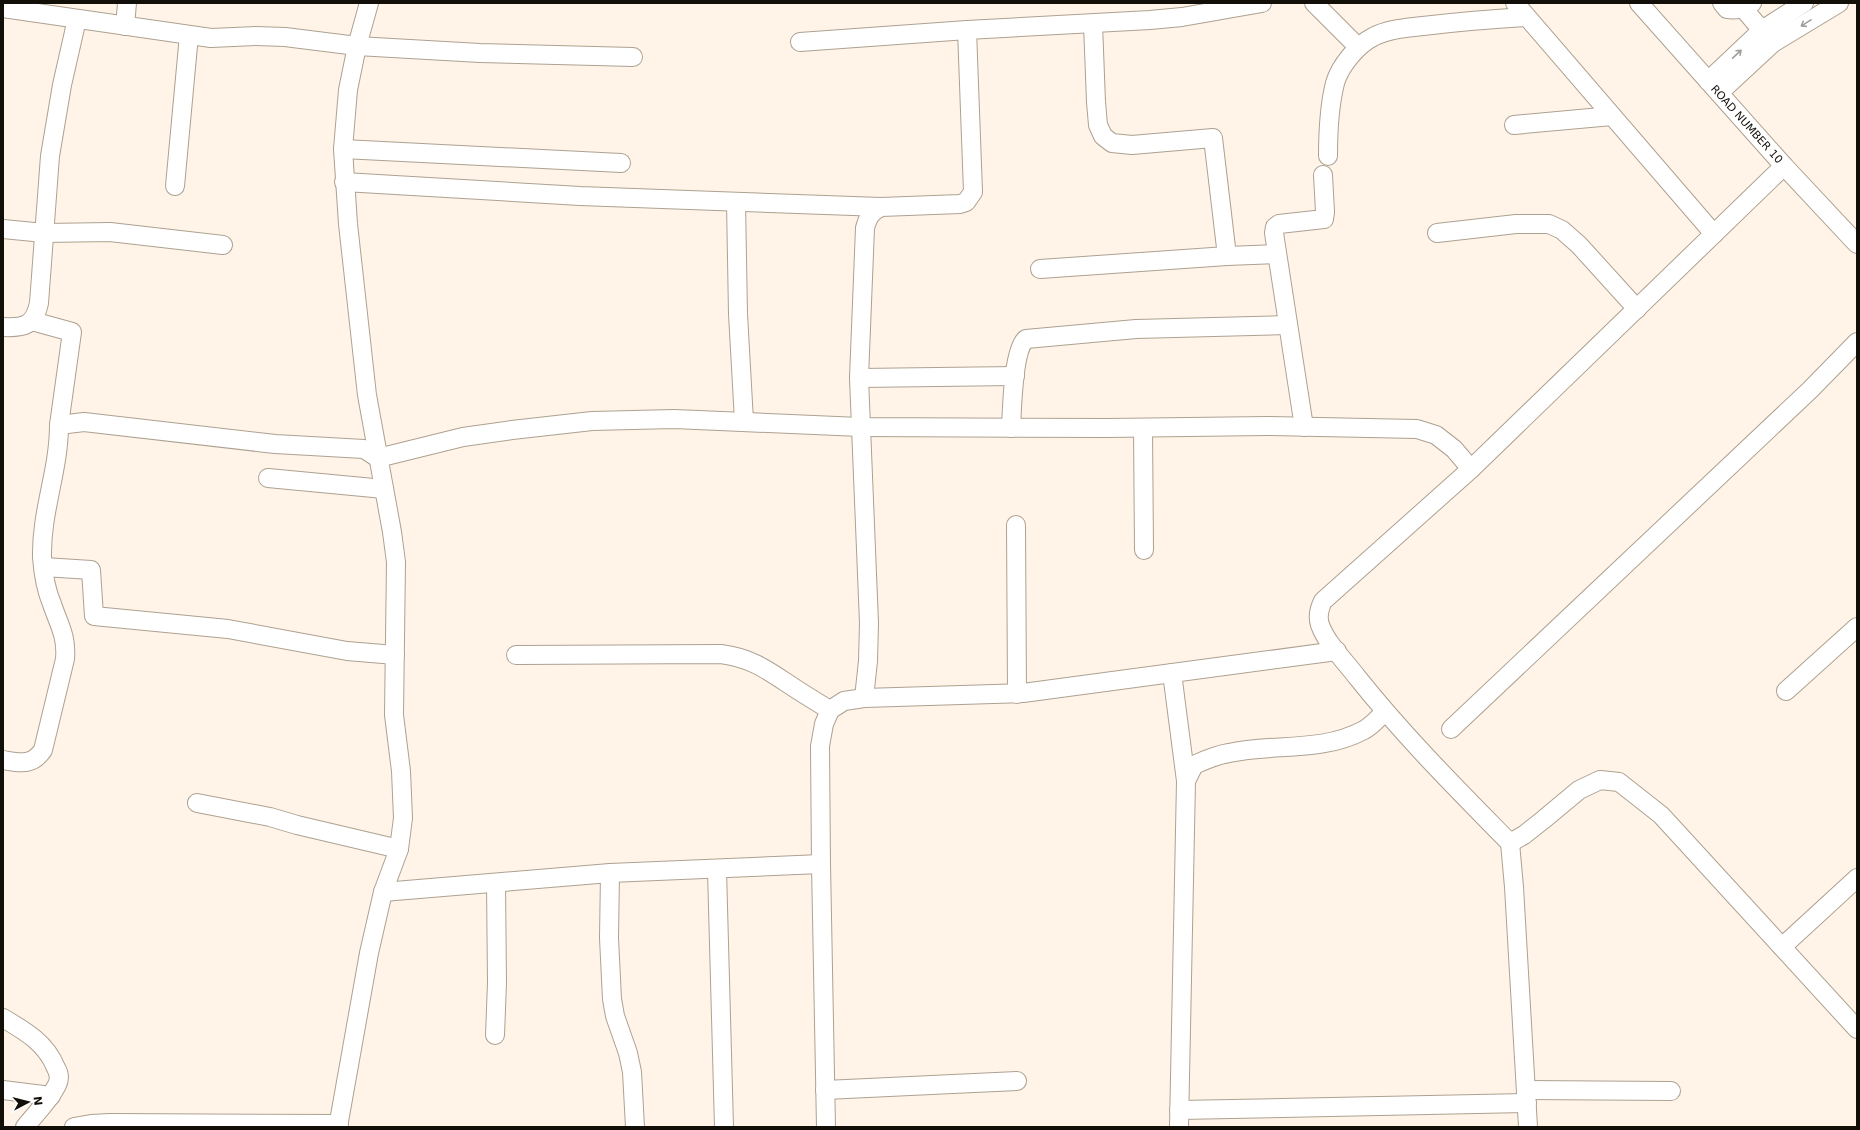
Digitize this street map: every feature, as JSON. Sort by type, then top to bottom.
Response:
[{"type":"street","points":[[125,26],[127,3]]},
{"type":"street","points":[[74,1127],[110,1123],[338,1125],[369,952],[383,892],[399,849],[402,818],[402,794],[394,715],[396,562],[367,395],[344,182],[343,149],[348,90],[357,46],[369,3]]},
{"type":"street","points":[[800,42],[966,30],[1094,24],[1182,10],[1262,3]]},
{"type":"street","points":[[1314,3],[1358,47]]},
{"type":"street","points":[[1514,3],[1714,234]]},
{"type":"street","name":"ROAD NUMBER 10","points":[[1639,3],[1784,166],[1857,244]]},
{"type":"street","points":[[1722,3],[1727,9],[1734,10],[1747,6],[1767,37]]},
{"type":"street","points":[[1714,87],[1804,3]]},
{"type":"street","points":[[1767,37],[1839,3]]},
{"type":"street","points":[[3,8],[210,38],[256,36],[285,37],[357,46],[480,53],[633,57]]},
{"type":"street","points":[[1328,156],[1328,129],[1336,82],[1346,63],[1358,47],[1372,37],[1390,30],[1468,21],[1526,17]]},
{"type":"street","points":[[3,327],[25,326],[32,321],[37,314],[50,156],[62,85],[77,19]]},
{"type":"street","points":[[1094,24],[1096,102],[1098,125],[1103,136],[1112,143],[1132,145],[1213,138],[1227,256]]},
{"type":"street","points":[[344,182],[580,196],[736,202],[880,207],[960,204],[966,202],[973,192],[966,30]]},
{"type":"street","points":[[175,186],[189,35]]},
{"type":"street","points":[[1514,125],[1612,116]]},
{"type":"street","points":[[343,149],[621,163]]},
{"type":"street","points":[[1528,1127],[1510,843],[1419,750],[1385,712],[1337,651],[1325,633],[1319,618],[1319,609],[1323,601],[1471,469],[1784,166]]},
{"type":"street","points":[[1304,427],[1276,254],[1274,233],[1275,227],[1279,224],[1324,218],[1323,175]]},
{"type":"street","points":[[736,202],[738,314],[744,421]]},
{"type":"street","points":[[864,698],[868,661],[869,623],[859,378],[865,228],[868,218],[873,211],[880,207]]},
{"type":"street","points":[[1437,233],[1522,224],[1549,224],[1562,230],[1580,245],[1637,309]]},
{"type":"street","points":[[3,229],[44,233],[110,232],[223,246]]},
{"type":"street","points":[[1040,269],[1276,254]]},
{"type":"street","points":[[3,760],[27,762],[37,758],[43,750],[63,667],[66,647],[65,637],[51,604],[44,567],[42,537],[59,448],[59,425],[72,332],[32,321]]},
{"type":"street","points":[[1011,428],[1015,376],[1022,343],[1026,340],[1136,329],[1288,325]]},
{"type":"street","points":[[1451,729],[1810,390],[1857,342]]},
{"type":"street","points":[[859,378],[1015,376]]},
{"type":"street","points":[[59,425],[84,422],[274,444],[364,449],[378,458],[463,437],[592,421],[674,419],[860,427],[1304,427],[1417,429],[1436,435],[1454,449],[1471,469]]},
{"type":"street","points":[[1143,428],[1144,550]]},
{"type":"street","points":[[268,478],[384,489]]},
{"type":"street","points":[[1016,525],[1017,694]]},
{"type":"street","points":[[44,567],[91,570],[94,616],[228,629],[347,651],[395,655]]},
{"type":"street","points":[[1786,691],[1857,627]]},
{"type":"street","points":[[826,1127],[820,746],[824,724],[830,710],[844,701],[864,698],[1017,694],[1057,690],[1337,651]]},
{"type":"street","points":[[516,655],[721,654],[738,656],[754,662],[830,710]]},
{"type":"street","points":[[1172,674],[1186,781],[1179,1118],[1527,1096],[1672,1091]]},
{"type":"street","points":[[1186,781],[1194,765],[1210,758],[1229,752],[1319,745],[1350,736],[1365,729],[1385,712]]},
{"type":"street","points":[[1510,843],[1524,835],[1579,790],[1600,780],[1619,782],[1661,815],[1857,1029]]},
{"type":"street","points":[[197,803],[270,817],[296,826],[399,849]]},
{"type":"street","points":[[383,892],[610,873],[717,870],[821,864]]},
{"type":"street","points":[[717,870],[724,1127]]},
{"type":"street","points":[[610,873],[609,938],[612,1000],[615,1016],[628,1053],[632,1072],[635,1127]]},
{"type":"street","points":[[1782,947],[1857,878]]},
{"type":"street","points":[[495,1035],[497,984],[496,883]]},
{"type":"street","points":[[3,1018],[27,1032],[49,1052],[59,1074],[58,1084],[51,1096],[25,1127]]},
{"type":"street","points":[[825,1090],[1017,1081]]},
{"type":"street","points":[[3,1090],[51,1096]]}]
